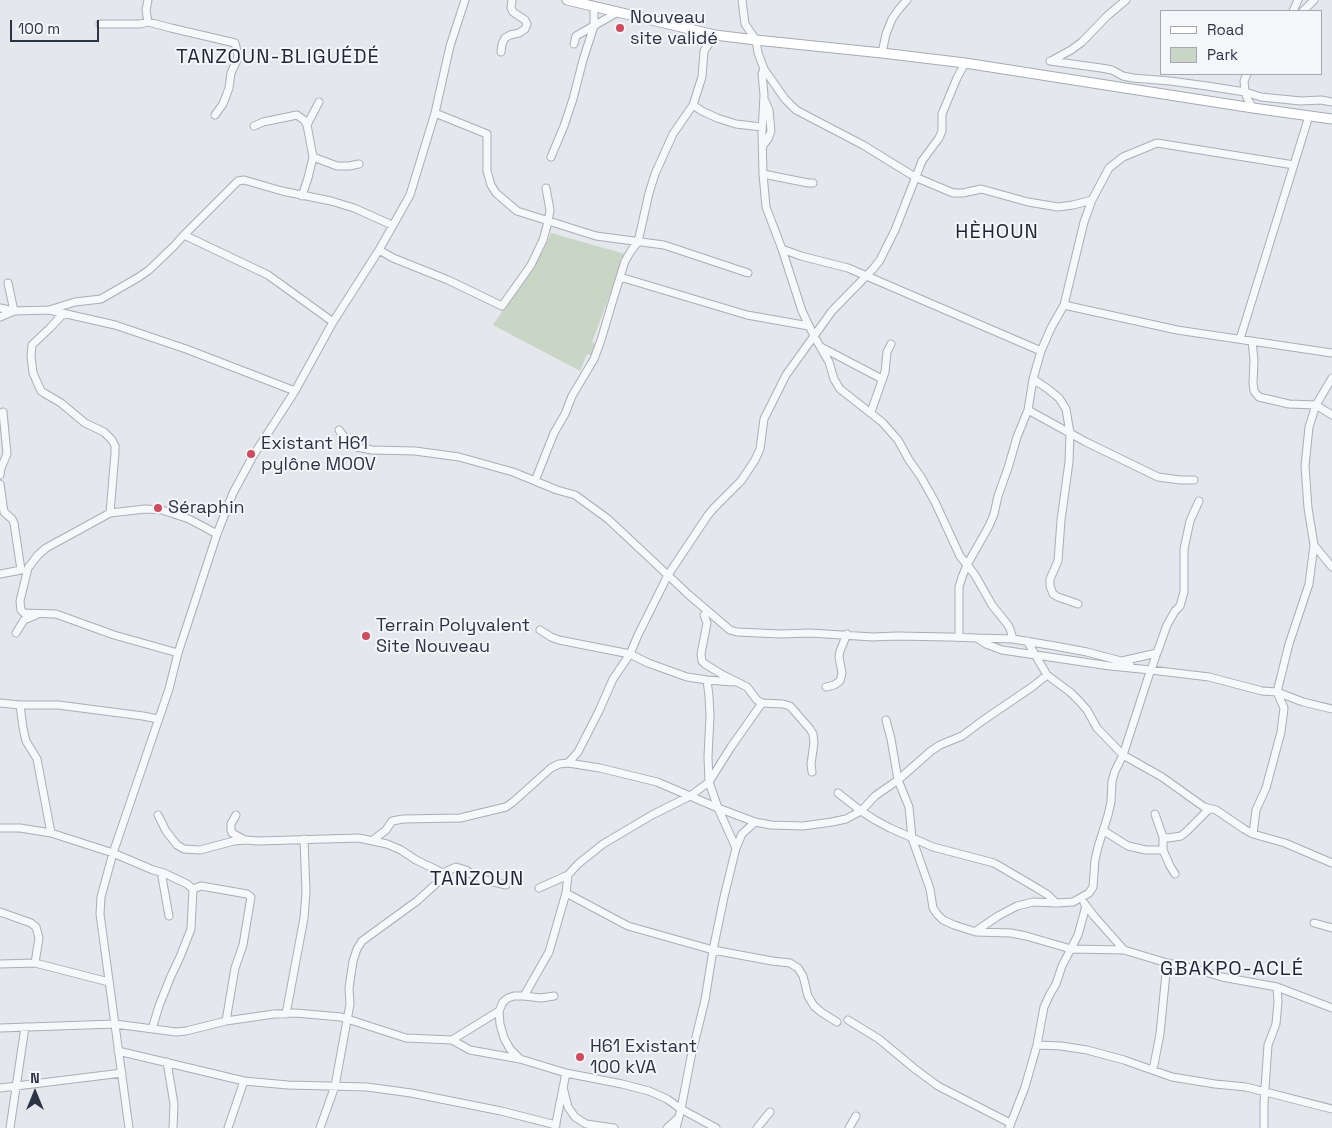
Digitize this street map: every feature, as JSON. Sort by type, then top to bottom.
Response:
[{"type":"main road","points":[[567,0],[715,35],[965,63],[1332,119]]},
{"type":"street","points":[[148,0],[146,10],[148,22]]},
{"type":"street","points":[[129,1128],[100,914],[101,897],[113,853],[169,689],[178,653],[217,534],[233,493],[253,456],[295,391],[333,322],[379,250],[410,195],[435,113],[450,46],[465,0]]},
{"type":"street","points":[[501,52],[505,38],[520,33],[525,29],[525,20],[513,12],[511,8],[512,0]]},
{"type":"street","points":[[742,0],[746,24],[756,40],[758,53],[764,69],[784,98],[796,110],[863,145],[915,177],[953,193],[980,189],[1019,200],[1058,207],[1092,200]]},
{"type":"street","points":[[882,53],[886,34],[892,19],[907,0]]},
{"type":"street","points":[[1126,0],[1107,16],[1082,42],[1050,61],[1112,70],[1123,76],[1133,78],[1170,81],[1245,92],[1261,97],[1332,102]]},
{"type":"street","points":[[1305,10],[1314,0]]},
{"type":"street","points":[[551,157],[568,117],[594,26],[594,6]]},
{"type":"street","points":[[574,44],[576,36],[618,12]]},
{"type":"street","points":[[100,24],[148,22],[236,43],[238,55],[231,73],[229,88],[223,104],[214,115]]},
{"type":"street","points":[[535,481],[554,433],[565,414],[572,396],[594,359],[625,261],[638,242],[655,174],[673,134],[693,105],[702,77],[704,51],[715,35]]},
{"type":"street","points":[[568,763],[578,752],[599,712],[613,679],[630,654],[668,575],[708,515],[741,481],[755,460],[760,449],[764,419],[786,375],[832,311],[880,260],[895,230],[922,161],[939,138],[942,131],[942,114],[965,63]]},
{"type":"street","points":[[764,69],[762,74],[764,98],[762,127],[766,206],[802,311],[829,362],[834,379],[840,389],[871,412],[898,440],[935,502],[960,556],[975,575],[992,605],[1008,625],[1013,639]]},
{"type":"street","points":[[1247,75],[1244,82],[1245,92],[1253,108]]},
{"type":"street","points":[[763,145],[768,140],[771,130],[769,110],[764,98]]},
{"type":"street","points":[[307,125],[319,102]]},
{"type":"street","points":[[693,105],[728,122],[744,126],[762,127]]},
{"type":"street","points":[[435,113],[487,134],[487,171],[491,185],[496,193],[517,211],[596,236],[664,245],[748,273]]},
{"type":"street","points":[[254,126],[263,122],[297,115],[304,120],[307,125],[313,157],[302,196]]},
{"type":"street","points":[[1240,339],[1309,116]]},
{"type":"street","points":[[959,637],[959,587],[967,565],[994,514],[998,496],[1028,410],[1033,379],[1041,351],[1064,305],[1084,222],[1092,200],[1109,168],[1123,157],[1157,143],[1294,165]]},
{"type":"street","points":[[313,157],[337,166],[359,164]]},
{"type":"street","points":[[763,174],[813,183]]},
{"type":"street","points":[[0,308],[14,311],[49,310],[75,302],[94,301],[108,296],[149,270],[238,181],[244,180],[347,206],[392,225]]},
{"type":"street","points":[[379,250],[502,306],[531,265],[543,240],[550,210],[546,188]]},
{"type":"street","points":[[184,235],[268,275],[333,322]]},
{"type":"street","points":[[782,249],[848,268],[1041,351]]},
{"type":"street","points":[[620,277],[748,315],[809,326]]},
{"type":"street","points":[[8,283],[14,311]]},
{"type":"street","points":[[1064,305],[1177,330],[1332,353]]},
{"type":"street","points":[[49,310],[102,321],[130,330],[186,349],[295,391]]},
{"type":"street","points":[[0,317],[14,311]]},
{"type":"street","points":[[63,314],[32,345],[30,349],[32,366],[36,381],[44,393],[61,403],[85,423],[104,432],[112,440],[115,453],[110,513]]},
{"type":"street","points":[[1252,341],[1254,360],[1253,383],[1254,391],[1258,397],[1289,404],[1316,405],[1332,416]]},
{"type":"street","points":[[871,412],[886,367],[887,352],[891,344]]},
{"type":"street","points":[[821,347],[882,380]]},
{"type":"street","points":[[1253,834],[1256,810],[1266,788],[1281,732],[1284,708],[1277,692],[1289,644],[1309,584],[1314,545],[1308,508],[1305,466],[1309,427],[1316,405],[1332,378]]},
{"type":"street","points":[[1033,379],[1059,398],[1066,409],[1070,433],[1069,462],[1061,520],[1058,561],[1050,579],[1050,586],[1053,594],[1078,604]]},
{"type":"street","points":[[1028,410],[1086,442],[1158,477],[1194,480]]},
{"type":"street","points":[[0,471],[7,454],[3,412]]},
{"type":"street","points":[[339,430],[346,439],[357,447],[372,450],[415,451],[459,457],[513,472],[557,490],[575,494],[608,519],[730,630],[765,634],[810,633],[873,637],[1013,639],[1087,652],[1121,661],[1136,668]]},
{"type":"street","points":[[0,484],[4,512],[14,523],[25,569],[20,601],[21,610],[25,617]]},
{"type":"street","points":[[976,932],[998,916],[1017,906],[1032,902],[1073,902],[1089,893],[1093,887],[1095,860],[1111,802],[1112,781],[1124,755],[1167,625],[1180,606],[1184,592],[1184,549],[1190,520],[1199,501]]},
{"type":"street","points":[[0,574],[25,569],[46,548],[110,513],[145,509],[162,510],[189,520],[217,534]]},
{"type":"street","points":[[1314,545],[1332,567]]},
{"type":"street","points":[[16,633],[25,617],[38,614],[56,614],[114,635],[178,653]]},
{"type":"street","points":[[704,615],[707,623],[702,661],[747,687],[757,700],[762,703],[790,706],[810,729],[812,734],[814,743],[811,764],[812,772]]},
{"type":"street","points":[[540,630],[551,638],[630,654],[648,663],[674,672],[706,680],[736,682]]},
{"type":"street","points":[[826,687],[840,681],[842,674],[839,657],[847,634]]},
{"type":"street","points":[[976,638],[996,648],[1110,666],[1208,677],[1262,691],[1277,692],[1303,702],[1332,709]]},
{"type":"street","points":[[1027,641],[1046,675],[1070,692],[1080,702],[1097,728],[1124,755],[1162,777],[1204,807],[1216,810],[1253,834],[1285,843],[1332,863]]},
{"type":"street","points":[[1121,661],[1158,653]]},
{"type":"street","points":[[372,840],[386,830],[392,821],[403,819],[460,818],[506,807],[551,768],[559,764],[568,763],[600,768],[657,782],[755,822],[771,825],[803,826],[846,819],[861,811],[875,796],[898,780],[931,751],[962,736],[1046,675]]},
{"type":"street","points":[[706,680],[710,721],[709,782],[718,808],[736,848]]},
{"type":"street","points":[[539,888],[568,875],[578,864],[603,844],[690,796],[709,782],[762,703]]},
{"type":"street","points":[[0,704],[58,705],[158,719]]},
{"type":"street","points":[[20,704],[26,740],[37,759],[52,833]]},
{"type":"street","points":[[886,720],[898,780],[909,807],[912,838],[930,889],[933,908],[943,920],[976,932],[1011,933],[1071,949],[1124,950],[1167,964],[1277,987],[1332,1008]]},
{"type":"street","points":[[838,793],[875,820],[912,838],[933,846],[994,863],[1048,895],[1056,903]]},
{"type":"street","points":[[1163,837],[1181,836],[1209,809]]},
{"type":"street","points":[[1156,814],[1163,837],[1163,850],[1175,874]]},
{"type":"street","points":[[236,815],[230,824],[230,830],[246,840]]},
{"type":"street","points":[[158,816],[166,831],[177,845],[184,849],[200,850],[246,840],[359,838],[372,840],[401,850],[443,874]]},
{"type":"street","points":[[676,1128],[705,1000],[713,950],[736,848],[742,834],[755,822]]},
{"type":"street","points":[[0,828],[20,828],[52,833],[113,853],[164,873],[193,889]]},
{"type":"street","points":[[1104,831],[1128,846],[1146,850],[1163,850]]},
{"type":"street","points":[[286,1014],[304,918],[306,863],[304,839]]},
{"type":"street","points":[[320,1128],[335,1086],[348,1019],[354,961],[357,949],[362,941],[417,902],[437,883],[443,874],[456,866],[485,880],[506,885]]},
{"type":"street","points":[[164,873],[162,878],[170,916]]},
{"type":"street","points":[[524,996],[549,952],[566,893],[568,875]]},
{"type":"street","points":[[193,889],[201,886],[247,894],[251,897],[242,945],[235,968],[226,1021]]},
{"type":"street","points":[[152,1029],[159,1006],[191,929],[193,889]]},
{"type":"street","points":[[566,893],[628,926],[713,950],[790,963],[798,968],[804,976],[808,996],[814,1006],[837,1022]]},
{"type":"street","points":[[1082,898],[1086,906],[1124,950]]},
{"type":"street","points":[[848,1020],[879,1040],[938,1086],[1010,1126],[1025,1087],[1037,1045],[1044,1007],[1078,935],[1086,906]]},
{"type":"street","points":[[0,912],[31,923],[36,927],[39,938],[35,963]]},
{"type":"street","points":[[1314,923],[1332,928]]},
{"type":"street","points":[[0,964],[35,963],[109,982]]},
{"type":"street","points":[[1153,1070],[1160,1034],[1167,964]]},
{"type":"street","points":[[1264,1128],[1268,1046],[1276,1024],[1277,987]]},
{"type":"street","points":[[452,1040],[499,1011],[508,998],[514,996],[541,998],[554,996]]},
{"type":"street","points":[[499,1011],[504,1038],[510,1049],[520,1058]]},
{"type":"street","points":[[0,1028],[115,1024],[186,1032],[226,1021],[274,1014],[333,1016],[406,1038],[452,1040],[470,1050],[520,1058],[566,1073],[649,1091],[667,1099],[716,1128]]},
{"type":"street","points":[[10,1128],[25,1027]]},
{"type":"street","points":[[1037,1045],[1087,1050],[1172,1077],[1246,1087],[1332,1109]]},
{"type":"street","points":[[118,1051],[244,1080],[288,1085],[367,1087],[411,1093],[501,1111],[555,1126],[566,1073]]},
{"type":"street","points":[[167,1062],[174,1104],[173,1128]]},
{"type":"street","points":[[0,1088],[122,1073]]},
{"type":"street","points":[[228,1128],[244,1080]]},
{"type":"street","points":[[563,1087],[568,1107],[575,1117],[586,1124],[614,1128]]},
{"type":"street","points":[[757,1128],[770,1112]]},
{"type":"street","points":[[849,1128],[856,1116]]},
{"type":"street","points":[[667,1128],[679,1118]]},
{"type":"green space","points":[[551,233],[625,254],[592,342],[597,345],[593,356],[587,354],[580,371],[493,325],[544,249]]},
{"type":"place","name":"Nouveau site validé","points":[[620,28]]},
{"type":"place","name":"Existant H61 pylône MOOV","points":[[251,454]]},
{"type":"place","name":"Séraphin","points":[[158,508]]},
{"type":"place","name":"Terrain Polyvalent Site Nouveau","points":[[366,636]]},
{"type":"place","name":"H61 Existant 100 kVA","points":[[580,1057]]},
{"type":"district","name":"TANZOUN-BLIGUÉDÉ","points":[[278,58]]},
{"type":"district","name":"HÈHOUN","points":[[997,233]]},
{"type":"district","name":"TANZOUN","points":[[477,880]]},
{"type":"district","name":"GBAKPO-ACLÉ","points":[[1232,970]]}]
